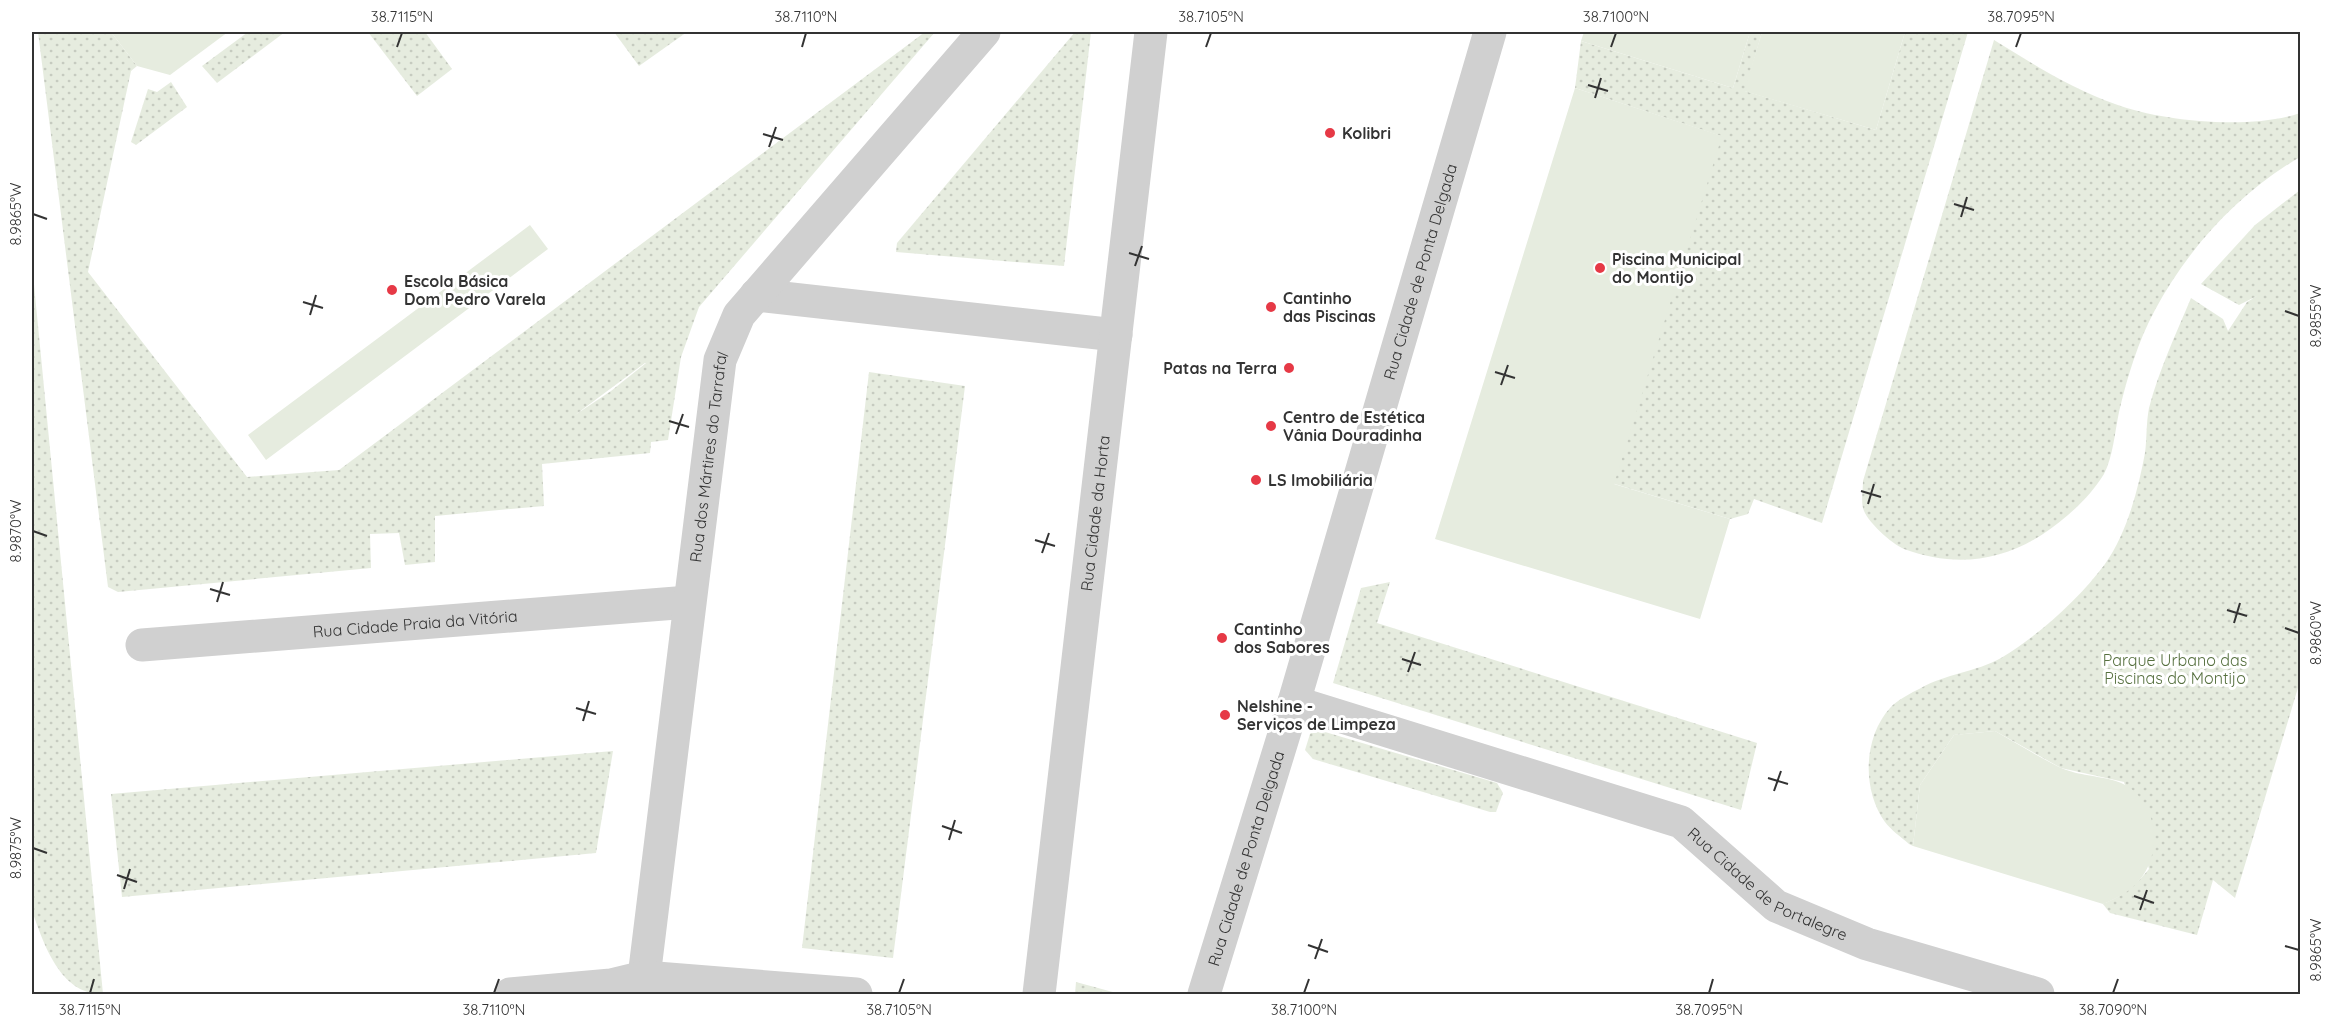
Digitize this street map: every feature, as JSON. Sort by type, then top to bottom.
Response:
[{"type":"street","name":"Rua dos Mártires do Tarrafal","points":[[645,977],[720,360],[739,315],[984,32]]},
{"type":"street","name":"Rua Cidade da Horta","points":[[1039,994],[1151,32]]},
{"type":"street","name":"Rua Cidade de Ponta Delgada","points":[[1204,994],[1294,702],[1490,32]]},
{"type":"street","points":[[756,295],[1116,335]]},
{"type":"street","name":"Rua Cidade Praia da Vitória","points":[[142,645],[689,602]]},
{"type":"street","name":"Rua Cidade de Portalegre","points":[[1294,702],[1681,822],[1776,906],[1867,944],[2038,994]]},
{"type":"street","points":[[510,994],[611,985],[645,977],[855,994]]},
{"type":"green space","points":[[38,32],[111,32],[137,66],[131,71],[88,272],[247,477],[339,470],[925,32],[935,32],[699,307],[681,357],[668,440],[651,442],[650,453],[542,464],[544,506],[435,516],[435,562],[405,565],[399,533],[370,534],[371,568],[118,592],[108,587]],"holes":[[[646,363],[611,391],[575,415]]]},
{"type":"green space","points":[[111,32],[228,32],[170,75],[137,66]]},
{"type":"green space","points":[[248,32],[285,32],[217,83],[202,66]]},
{"type":"green space","points":[[368,32],[425,32],[452,69],[417,96]]},
{"type":"green space","points":[[614,32],[687,32],[639,66]]},
{"type":"green space","points":[[1075,32],[1091,32],[1064,266],[896,252],[897,243]]},
{"type":"green space","points":[[1584,32],[1750,32],[1733,88],[1581,41]]},
{"type":"green space","points":[[1750,32],[1762,32],[1745,91],[1876,130],[1905,32],[1968,32],[1822,523],[1754,499],[1748,514],[1730,519],[1503,450],[1721,136],[1575,88],[1581,41],[1733,88]]},
{"type":"green space","points":[[1762,32],[1905,32],[1876,130],[1744,91]]},
{"type":"green space","points":[[1994,40],[2068,83],[2099,98],[2135,110],[2208,122],[2258,121],[2300,113],[2300,157],[2236,204],[2217,223],[2168,287],[2143,334],[2134,360],[2122,399],[2107,467],[2088,496],[2073,511],[2031,541],[1991,556],[1949,559],[1927,556],[1904,549],[1880,532],[1863,508],[1863,481]]},
{"type":"green space","points":[[171,82],[187,107],[136,145],[131,142],[148,89],[157,92]]},
{"type":"green space","name":"Piscina Municipal do Montijo","points":[[1575,88],[1722,136],[1614,484],[1730,519],[1700,619],[1435,539]]},
{"type":"green space","name":"Parque Urbano das Piscinas do Montijo","points":[[2300,190],[2300,681],[2235,898],[2213,880],[2197,935],[2110,913],[2103,904],[2129,889],[2149,869],[2124,782],[2061,768],[1995,731],[1954,735],[1920,785],[1913,846],[1909,844],[1885,822],[1872,795],[1869,780],[1870,749],[1881,720],[1893,705],[1913,692],[1940,679],[1991,663],[2015,649],[2057,616],[2095,577],[2113,552],[2131,511],[2145,453],[2149,408],[2163,366],[2191,298],[2223,319],[2228,331],[2247,302],[2257,296],[2239,305],[2201,284],[2255,225]]},
{"type":"green space","points":[[530,225],[548,249],[266,460],[248,435]]},
{"type":"green space","points":[[32,264],[103,994],[88,992],[75,986],[65,977],[48,952],[32,911]]},
{"type":"green space","points":[[869,372],[965,386],[893,958],[802,948]]},
{"type":"green space","points":[[1390,582],[1377,623],[1757,743],[1741,810],[1333,683],[1361,588]]},
{"type":"green space","points":[[1315,729],[1497,783],[1503,793],[1496,812],[1313,759],[1305,750],[1310,734]]},
{"type":"green space","points":[[1995,731],[2059,767],[2121,783],[2140,798],[2152,822],[2154,844],[2149,864],[2134,886],[2103,904],[1913,846],[1920,785],[1954,735]]},
{"type":"green space","points":[[613,751],[596,853],[122,897],[111,794]]},
{"type":"green space","points":[[1076,982],[1120,994],[1075,994]]},
{"type":"place","name":"Kolibri","points":[[1330,133]]},
{"type":"place","name":"Piscina Municipal do Montijo","points":[[1600,268]]},
{"type":"place","name":"Escola Básica Dom Pedro Varela","points":[[392,290]]},
{"type":"place","name":"Cantinho das Piscinas","points":[[1271,307]]},
{"type":"place","name":"Patas na Terra","points":[[1289,368]]},
{"type":"place","name":"Centro de Estética Vânia Douradinha","points":[[1271,426]]},
{"type":"place","name":"LS Imobiliária","points":[[1256,480]]},
{"type":"place","name":"Cantinho dos Sabores","points":[[1222,638]]},
{"type":"place","name":"Nelshine - Serviços de Limpeza","points":[[1225,715]]}]
